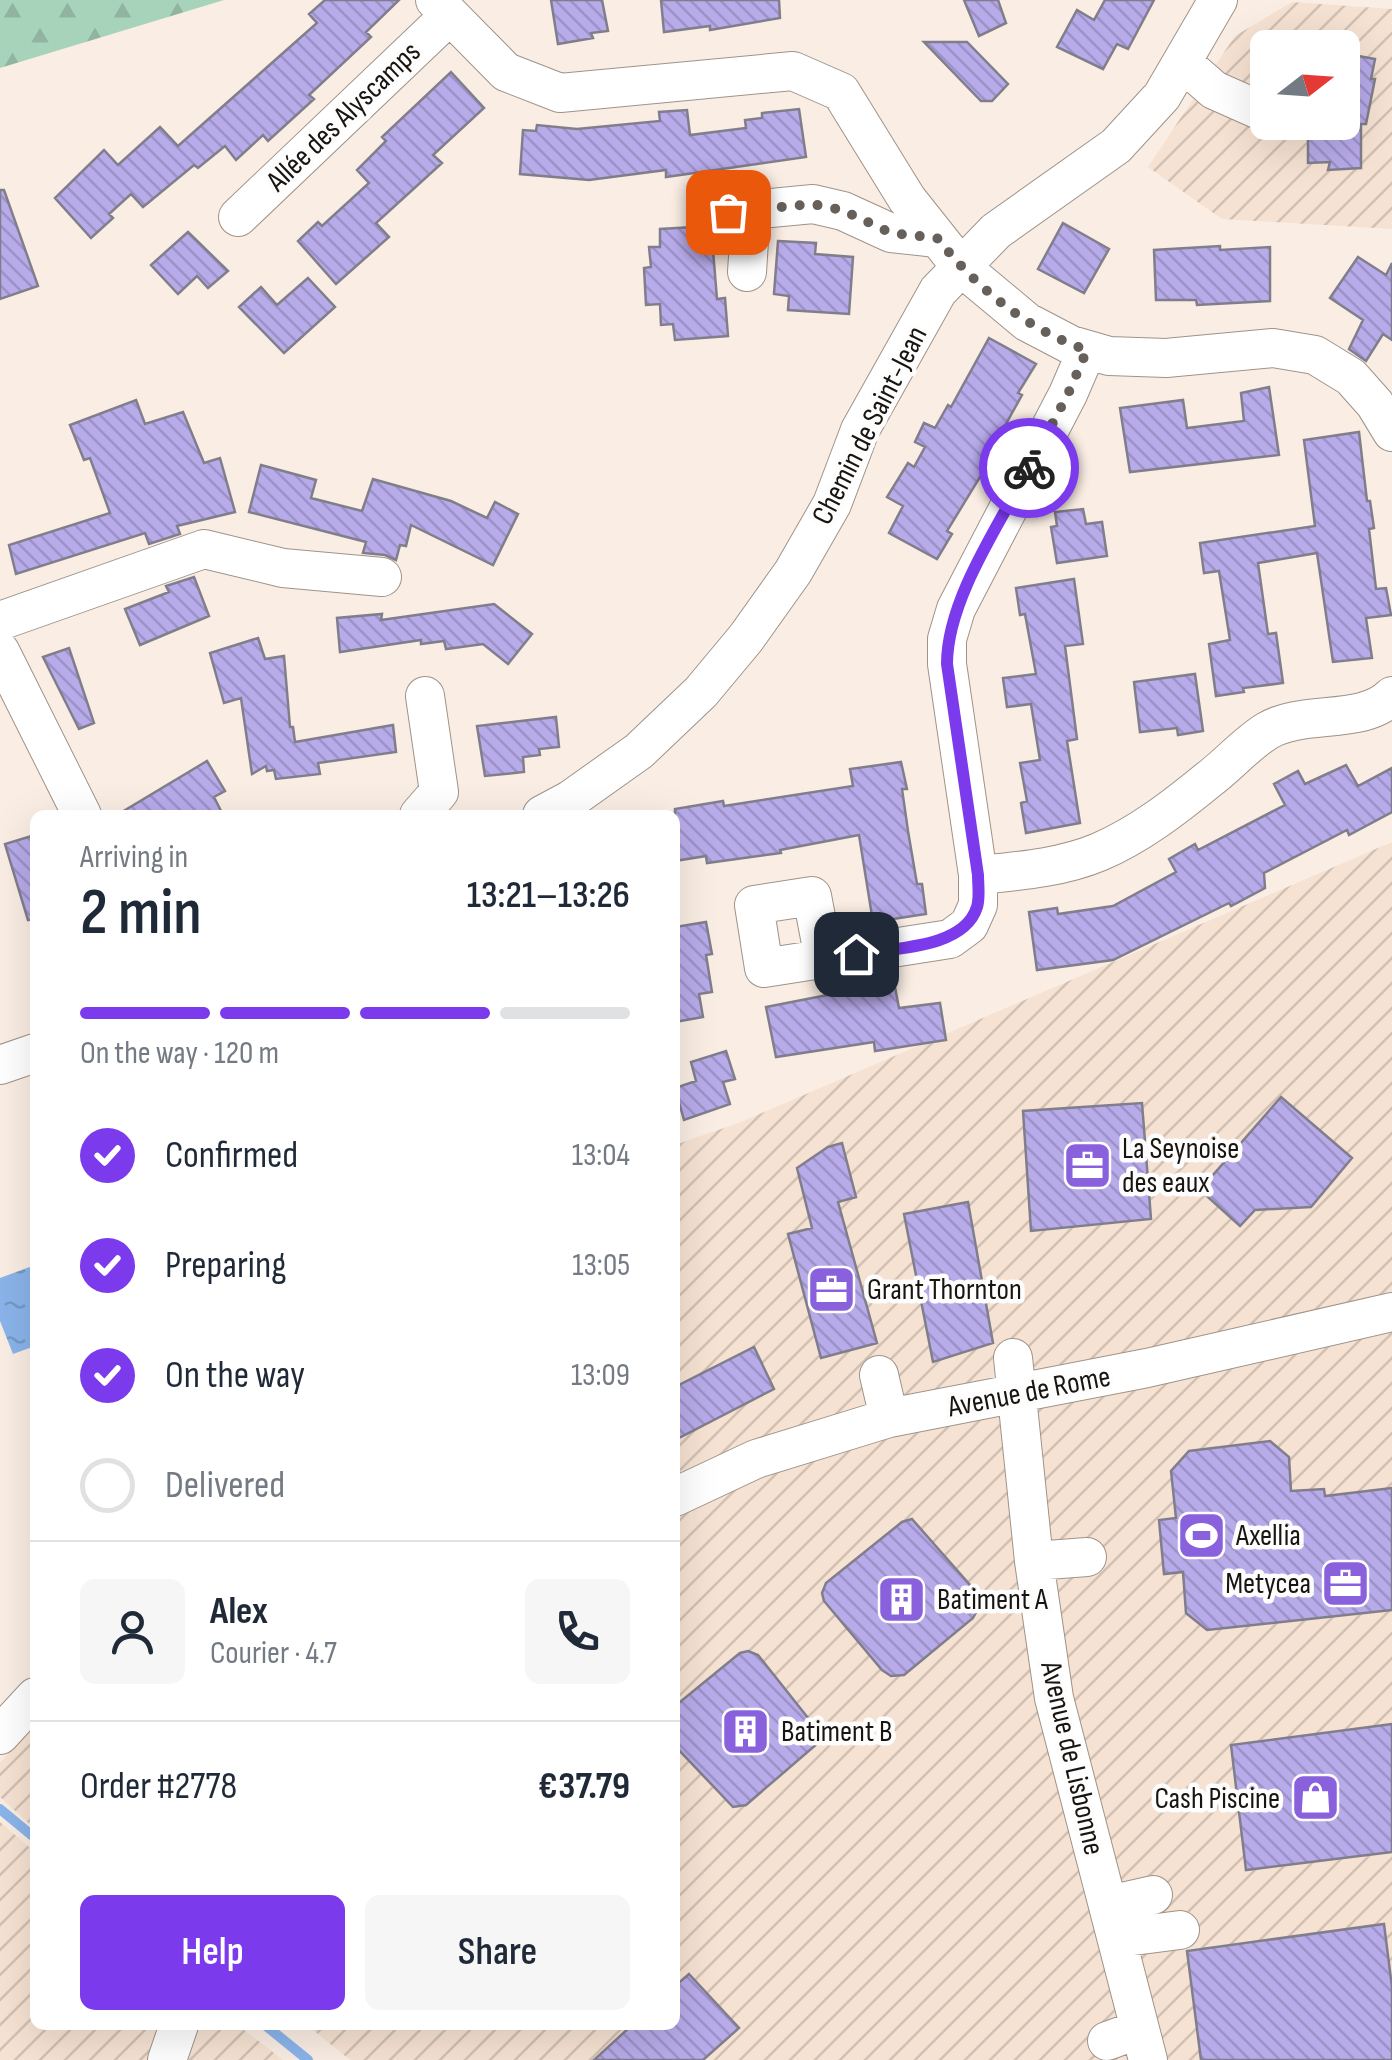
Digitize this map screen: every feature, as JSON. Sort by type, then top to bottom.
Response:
[{"type":"street","name":"Chemin de Saint-Jean","points":[[551,810],[639,752],[701,692],[746,638],[794,572],[832,504],[860,430],[938,291],[996,230],[1116,146],[1162,96],[1218,0]]},
{"type":"street","name":"Chemin de Saint-Jean","points":[[1191,50],[1244,0]]},
{"type":"street","points":[[442,8],[506,72],[560,93],[793,71],[842,92],[907,200],[960,268],[1027,322],[1109,356],[1166,358],[1273,348],[1314,354],[1350,376],[1375,404],[1392,432]]},
{"type":"street","name":"Allée des Alyscamps","points":[[238,217],[442,8]]},
{"type":"street","points":[[1191,50],[1214,90],[1250,106]]},
{"type":"street","points":[[746,272],[740,212],[812,204],[842,210],[891,233],[937,238]]},
{"type":"street","points":[[824,959],[950,938],[969,925],[978,905],[978,875],[947,664],[947,639],[956,609],[1087,350]]},
{"type":"street","points":[[0,620],[204,550],[283,568],[382,577]]},
{"type":"street","points":[[0,651],[79,810]]},
{"type":"street","points":[[423,810],[439,792],[425,696]]},
{"type":"street","points":[[978,875],[1051,866],[1098,852],[1160,818],[1269,729],[1305,718],[1345,715],[1386,703],[1392,696]]},
{"type":"street","points":[[0,1065],[30,1055]]},
{"type":"street","name":"Avenue de Rome","points":[[680,1501],[756,1458],[1016,1375],[1259,1345],[1392,1312]]},
{"type":"street","points":[[880,1375],[889,1418]]},
{"type":"street","name":"Avenue de Lisbonne","points":[[1016,1375],[1034,1561],[1054,1698],[1113,1922],[1132,2043]]},
{"type":"street","points":[[1034,1561],[1087,1557]]},
{"type":"street","points":[[0,1735],[30,1702]]},
{"type":"street","points":[[1113,1922],[1153,1895]]},
{"type":"street","points":[[1113,1922],[1180,1930]]},
{"type":"street","points":[[166,2060],[177,2030]]},
{"type":"shaded area","points":[[1292,2],[1392,9],[1392,229],[1222,219],[1148,167],[1235,36]]},
{"type":"shaded area","points":[[1392,842],[1392,2060],[350,2060],[313,2030],[680,2030],[680,1143],[741,1122]]},
{"type":"shaded area","points":[[30,1729],[30,1824],[0,1797],[0,1763]]},
{"type":"shaded area","points":[[0,1822],[30,1848],[30,2030],[244,2030],[283,2060],[0,2060]]},
{"type":"green space","points":[[0,0],[224,0],[0,68]]},
{"type":"water","points":[[30,1267],[30,1348],[13,1354],[0,1321],[0,1278]]},
{"type":"building","points":[[325,0],[399,0],[366,32],[371,37],[309,95],[314,99],[268,141],[263,135],[236,160],[225,146],[198,168],[194,165],[143,207],[131,194],[91,238],[55,198],[104,150],[118,165],[160,127],[178,146],[317,23],[309,14]]},
{"type":"building","points":[[551,0],[602,0],[608,31],[591,33],[593,38],[558,44]]},
{"type":"building","points":[[661,0],[779,0],[780,18],[710,30],[710,26],[664,32]]},
{"type":"building","points":[[964,0],[998,0],[1006,23],[979,36]]},
{"type":"building","points":[[1105,0],[1154,0],[1128,49],[1117,44],[1103,69],[1057,47],[1077,10],[1094,20]]},
{"type":"building","points":[[924,42],[967,42],[1008,84],[992,101],[981,101]]},
{"type":"building","points":[[1360,56],[1375,59],[1366,124],[1361,124],[1361,168],[1328,170],[1330,162],[1308,163],[1308,140],[1360,140]]},
{"type":"building","points":[[451,72],[484,108],[433,155],[442,163],[376,223],[389,237],[336,284],[298,241],[318,222],[322,226],[369,183],[357,170],[386,141],[382,137]]},
{"type":"building","points":[[799,109],[806,157],[666,177],[666,170],[589,180],[520,174],[523,130],[536,131],[537,125],[577,129],[660,121],[659,112],[687,110],[690,135],[746,128],[745,120],[762,118],[762,113]]},
{"type":"building","points":[[0,190],[4,190],[38,286],[0,299]]},
{"type":"building","points":[[1063,223],[1109,249],[1084,293],[1038,269]]},
{"type":"building","points":[[711,226],[717,299],[725,298],[728,336],[675,340],[673,324],[661,325],[660,304],[646,305],[644,268],[651,267],[649,247],[660,247],[660,229]]},
{"type":"building","points":[[188,232],[228,271],[208,288],[197,276],[178,294],[151,265]]},
{"type":"building","points":[[778,241],[816,243],[815,254],[853,257],[849,314],[788,310],[789,296],[774,294]]},
{"type":"building","points":[[1220,246],[1220,250],[1270,247],[1270,301],[1197,305],[1196,300],[1156,300],[1154,250]]},
{"type":"building","points":[[1358,257],[1386,275],[1392,263],[1392,340],[1383,334],[1366,361],[1349,349],[1363,320],[1330,298]]},
{"type":"building","points":[[308,278],[335,307],[284,353],[239,307],[261,287],[277,305]]},
{"type":"building","points":[[989,338],[1036,364],[990,453],[994,454],[947,531],[952,534],[937,559],[889,533],[903,506],[887,497],[908,463],[914,467],[925,447],[915,442],[924,423],[935,428]]},
{"type":"building","points":[[1269,387],[1279,455],[1130,472],[1120,408],[1183,400],[1187,428],[1244,421],[1241,393]]},
{"type":"building","points":[[136,400],[145,424],[183,412],[204,463],[220,458],[235,512],[177,526],[180,534],[149,544],[145,533],[16,574],[9,545],[110,513],[90,458],[84,460],[70,425]]},
{"type":"building","points":[[1359,432],[1374,528],[1369,529],[1376,589],[1386,588],[1391,615],[1366,618],[1372,658],[1333,662],[1317,553],[1258,563],[1268,634],[1276,633],[1283,683],[1216,696],[1209,644],[1230,640],[1219,571],[1204,573],[1200,543],[1315,526],[1304,440]]},
{"type":"building","points":[[261,465],[316,480],[311,498],[362,511],[373,479],[451,501],[487,518],[495,502],[518,514],[493,565],[411,525],[406,546],[400,545],[396,560],[363,553],[366,542],[249,512]]},
{"type":"building","points":[[1083,509],[1086,524],[1102,522],[1107,556],[1057,563],[1051,527],[1057,526],[1055,512]]},
{"type":"building","points":[[194,577],[209,616],[140,645],[125,609],[169,592],[166,586]]},
{"type":"building","points":[[1074,579],[1083,644],[1065,646],[1077,739],[1067,741],[1080,823],[1026,833],[1021,803],[1027,801],[1020,763],[1040,760],[1031,704],[1007,707],[1003,678],[1036,674],[1016,588]]},
{"type":"building","points":[[494,604],[532,634],[508,664],[483,644],[446,649],[444,641],[421,644],[421,640],[340,652],[337,618],[382,614],[381,620]]},
{"type":"building","points":[[258,638],[265,659],[284,656],[290,727],[295,742],[393,725],[396,752],[318,763],[320,774],[276,779],[274,770],[267,771],[266,766],[252,774],[241,698],[224,703],[210,653]]},
{"type":"building","points":[[69,648],[94,723],[79,729],[43,657]]},
{"type":"building","points":[[1195,674],[1203,731],[1178,735],[1177,728],[1140,732],[1134,682]]},
{"type":"building","points":[[556,717],[559,747],[539,749],[540,755],[523,757],[524,772],[485,776],[477,726]]},
{"type":"building","points":[[207,761],[225,791],[214,797],[220,810],[125,810]]},
{"type":"building","points":[[901,762],[907,789],[902,789],[908,831],[926,914],[873,922],[859,835],[780,850],[781,853],[707,863],[706,856],[680,860],[680,810],[675,809],[723,801],[724,806],[853,786],[850,769]]},
{"type":"building","points":[[1346,765],[1358,786],[1392,768],[1392,812],[1349,835],[1347,830],[1264,873],[1265,888],[1113,960],[1037,970],[1029,912],[1057,908],[1058,914],[1113,906],[1176,872],[1169,859],[1195,844],[1198,850],[1285,805],[1274,784],[1298,771],[1305,784]]},
{"type":"building","points":[[30,836],[30,920],[28,920],[5,844]]},
{"type":"building","points":[[706,922],[712,954],[706,955],[712,992],[699,994],[703,1017],[680,1021],[680,926]]},
{"type":"building","points":[[894,982],[899,1008],[940,1003],[946,1040],[875,1051],[874,1042],[776,1057],[766,1007]]},
{"type":"building","points":[[726,1051],[735,1079],[723,1082],[730,1104],[684,1120],[680,1086],[696,1081],[691,1062]]},
{"type":"building","name":"La Seynoise des eaux","points":[[1281,1097],[1352,1158],[1311,1207],[1255,1210],[1240,1226],[1200,1190]]},
{"type":"building","name":"La Seynoise des eaux","points":[[1142,1103],[1151,1219],[1031,1231],[1023,1111]]},
{"type":"building","name":"Grant Thornton","points":[[842,1143],[856,1197],[838,1202],[877,1343],[821,1358],[788,1234],[812,1228],[797,1168],[828,1147]]},
{"type":"building","points":[[968,1202],[993,1343],[933,1362],[904,1214]]},
{"type":"building","points":[[754,1347],[774,1389],[680,1437],[680,1384]]},
{"type":"building","points":[[1270,1441],[1289,1457],[1291,1491],[1324,1489],[1325,1496],[1392,1488],[1392,1610],[1207,1630],[1186,1613],[1183,1572],[1164,1574],[1159,1520],[1176,1518],[1171,1471],[1189,1451]]},
{"type":"building","name":"Batiment A","points":[[912,1519],[977,1593],[981,1603],[973,1618],[904,1675],[891,1676],[824,1601],[822,1593],[826,1583],[902,1522]]},
{"type":"building","name":"Batiment B","points":[[740,1653],[758,1655],[816,1728],[818,1743],[746,1805],[733,1807],[680,1751],[680,1702]]},
{"type":"building","name":"Cash Piscine","points":[[1392,1724],[1392,1852],[1246,1870],[1231,1745]]},
{"type":"building","points":[[1384,1924],[1392,1987],[1392,2060],[1201,2060],[1187,1951]]},
{"type":"building","points":[[689,1974],[739,2028],[703,2060],[594,2060],[627,2030],[680,2030],[680,1982]]},
{"type":"waterway","points":[[0,1809],[30,1834]]},
{"type":"waterway","points":[[271,2030],[308,2060]]},
{"type":"way so far","points":[[728,212],[812,204],[842,210],[891,233],[937,238],[960,268],[1027,322],[1087,350],[1029,468]]},
{"type":"place","name":"La Seynoise des eaux","points":[[1087,1165]]},
{"type":"place","name":"Grant Thornton","points":[[832,1289]]},
{"type":"place","name":"Axellia","points":[[1201,1535]]},
{"type":"place","name":"Metycea","points":[[1346,1583]]},
{"type":"place","name":"Batiment A","points":[[902,1599]]},
{"type":"place","name":"Batiment B","points":[[746,1731]]},
{"type":"place","name":"Cash Piscine","points":[[1315,1798]]},
{"type":"route","points":[[856,954],[950,938],[969,925],[978,905],[978,875],[947,664],[947,639],[956,609],[1029,468]]}]
